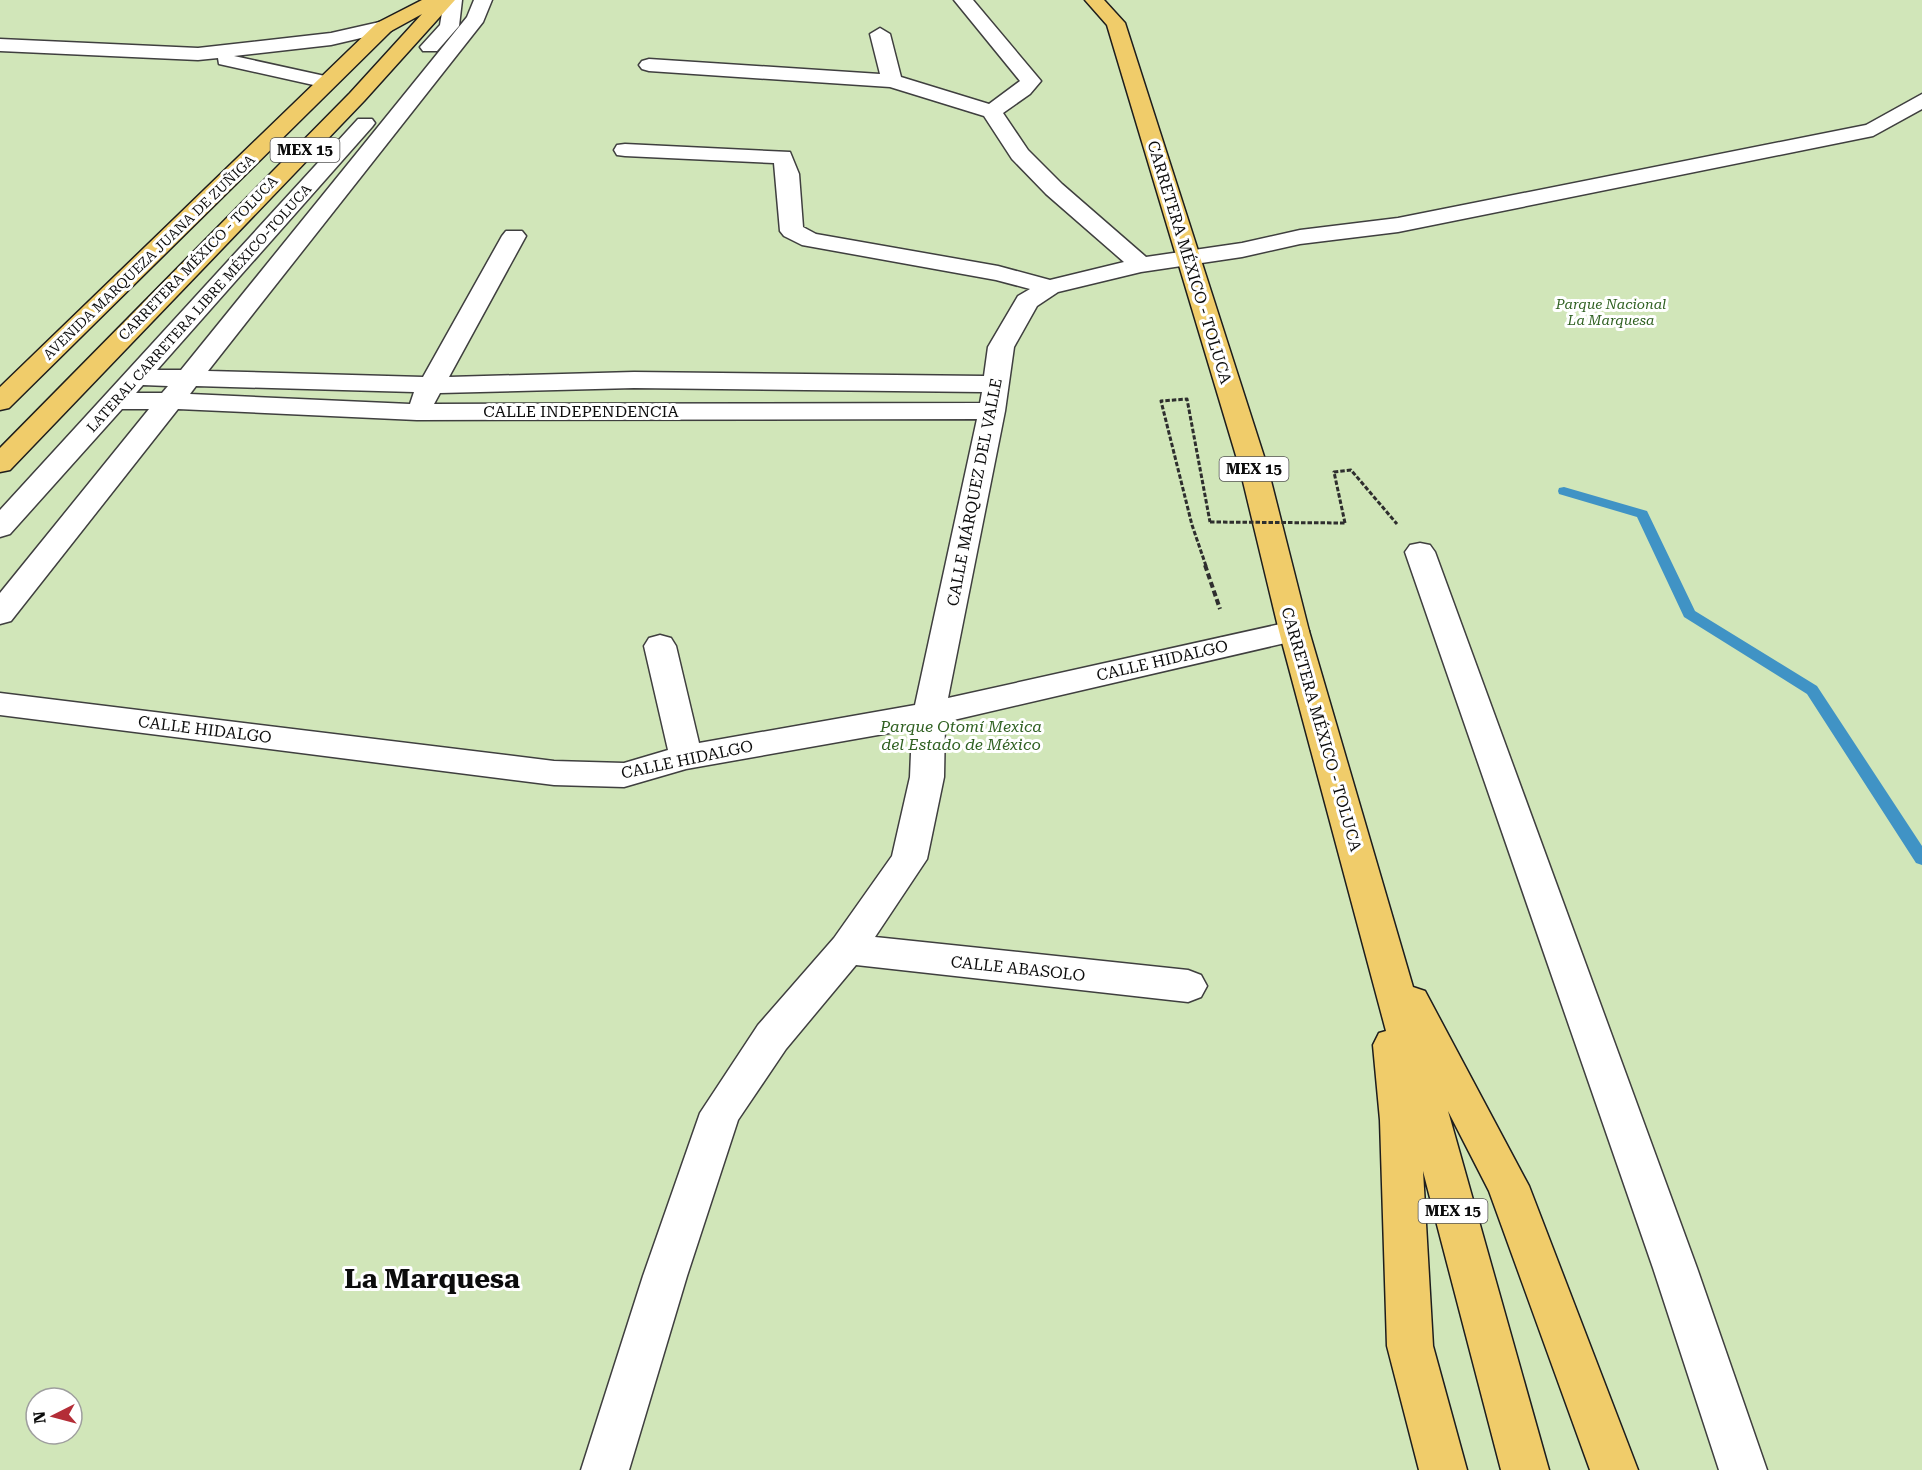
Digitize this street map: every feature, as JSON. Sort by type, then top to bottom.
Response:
[{"type":"main road","name":"AVENIDA MARQUEZA JUANA DE ZUÑIGA","points":[[0,402],[384,27],[437,0]]},
{"type":"main road","name":"CARRETERA MÉXICO - TOLUCA","points":[[0,464],[357,97],[446,0]]},
{"type":"main road","name":"CARRETERA MÉXICO - TOLUCA","points":[[1094,0],[1116,23],[1254,469],[1294,631],[1384,951],[1525,1470]]},
{"type":"main road","points":[[1384,951],[1400,1120],[1410,1346],[1443,1470]]},
{"type":"main road","points":[[1384,951],[1508,1186],[1614,1470]]},
{"type":"street","name":"LATERAL CARRETERA LIBRE MÉXICO-TOLUCA","points":[[0,528],[139,377],[449,26],[453,0]]},
{"type":"street","points":[[0,614],[476,18],[483,0]]},
{"type":"street","points":[[963,0],[1031,81],[1023,90],[992,112]]},
{"type":"street","points":[[0,45],[198,54],[331,39],[384,27]]},
{"type":"street","points":[[880,34],[892,81]]},
{"type":"street","points":[[198,54],[327,82]]},
{"type":"street","points":[[649,65],[892,81],[992,112],[1020,154],[1141,265]]},
{"type":"street","points":[[625,150],[782,157],[788,167],[789,219],[792,231],[810,240],[998,273],[1050,287],[1141,265],[1300,237],[1398,225],[1874,130],[1922,100]]},
{"type":"street","points":[[417,412],[514,236]]},
{"type":"street","name":"CALLE MÁRQUEZ DEL VALLE","points":[[605,1470],[665,1276],[720,1113],[772,1037],[847,949],[909,859],[927,777],[929,714],[994,397],[1001,346],[1027,301],[1050,287]]},
{"type":"street","points":[[139,377],[179,390]]},
{"type":"street","points":[[634,380],[634,411]]},
{"type":"street","name":"CALLE INDEPENDENCIA","points":[[179,390],[634,380],[994,397]]},
{"type":"street","points":[[115,401],[179,390]]},
{"type":"street","name":"CALLE INDEPENDENCIA","points":[[179,390],[417,412],[634,411],[994,397]]},
{"type":"street","points":[[1420,552],[1675,1268],[1743,1470]]},
{"type":"street","name":"CALLE HIDALGO","points":[[0,704],[554,773],[624,775],[686,757],[929,714],[1294,631]]},
{"type":"street","points":[[660,646],[686,757]]},
{"type":"street","name":"CALLE ABASOLO","points":[[847,949],[1188,986]]},
{"type":"path","points":[[1231,644],[1192,525],[1161,400],[1187,399],[1210,522],[1345,523],[1334,472],[1351,470],[1420,552]]},
{"type":"green space","name":"Parque Otomí Mexica del Estado de México","points":[[0,0],[1922,0],[1922,1470],[0,1470]]},
{"type":"waterway","points":[[1564,491],[1642,514],[1689,614],[1812,690],[1922,859]]},
{"type":"district","name":"La Marquesa","points":[[432,1279]]},
{"type":"park label","name":"Parque Nacional La Marquesa","points":[[1611,312]]}]
